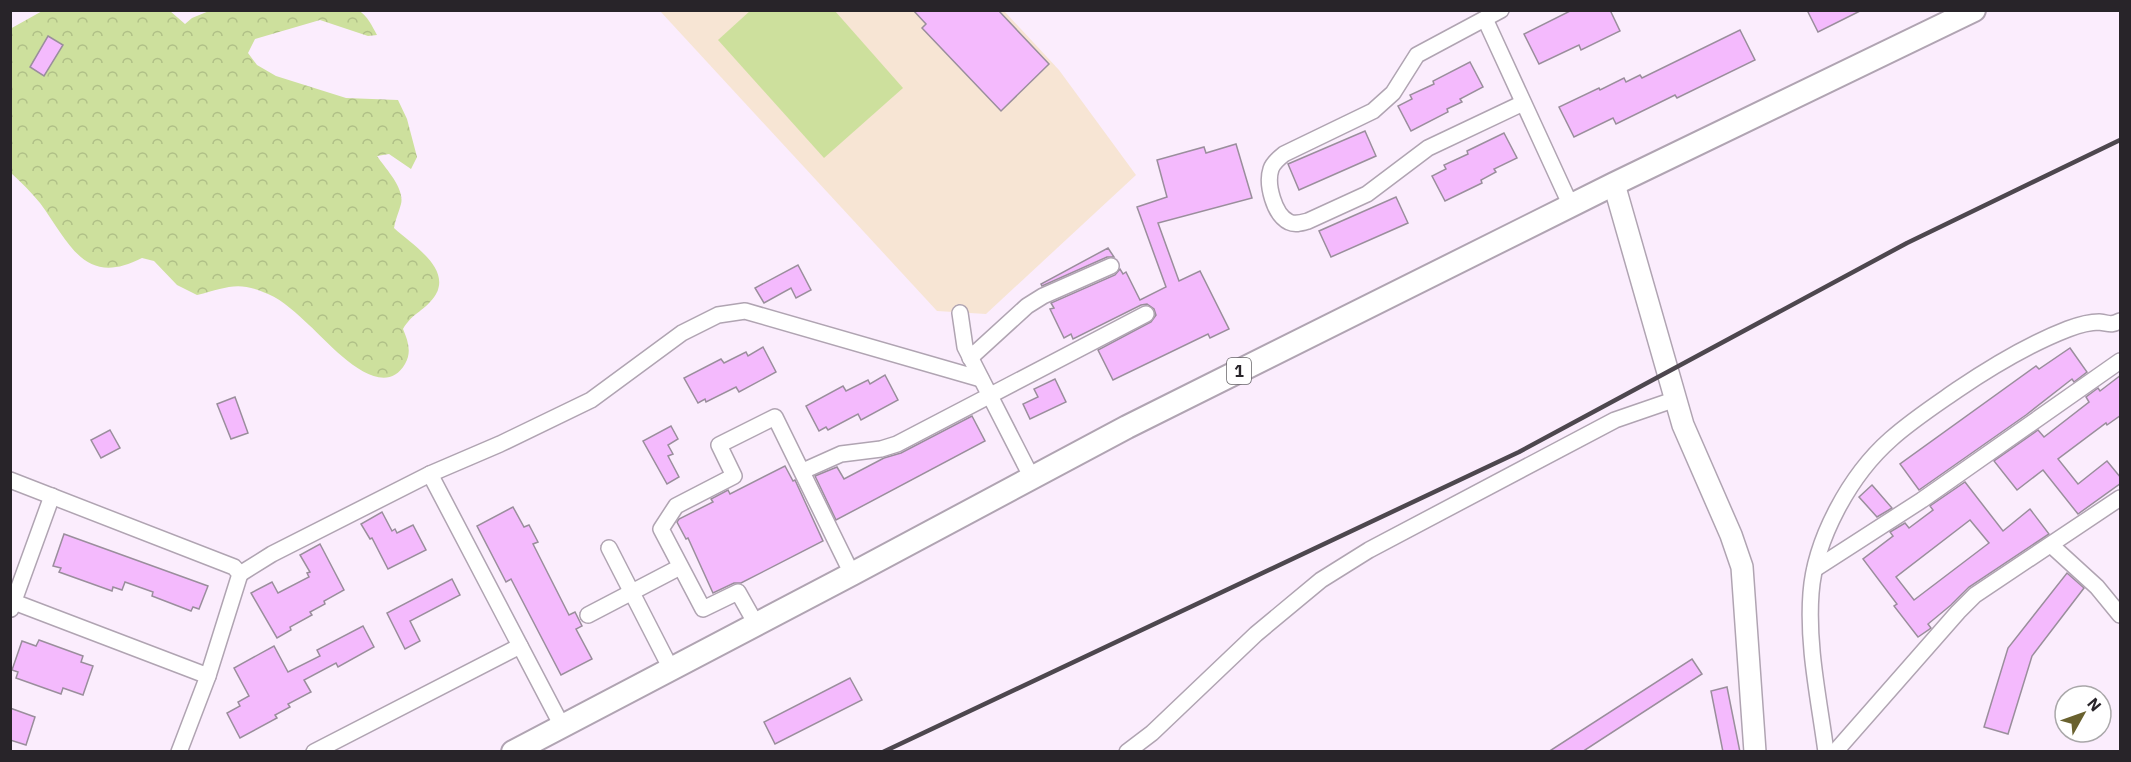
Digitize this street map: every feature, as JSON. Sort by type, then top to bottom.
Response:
[{"type":"main road","name":"1","points":[[513,752],[1127,427],[1614,184],[1974,10]]},
{"type":"main road","points":[[1614,184],[1683,425],[1731,535],[1742,567],[1755,752]]},
{"type":"street","points":[[1499,11],[1417,55],[1393,93],[1373,111],[1284,154],[1277,160],[1271,168],[1269,180],[1276,206],[1288,222],[1298,224],[1308,222],[1367,194],[1428,148],[1523,103]]},
{"type":"street","points":[[1485,19],[1571,206]]},
{"type":"street","points":[[970,358],[1027,306],[1043,296],[1110,266]]},
{"type":"street","points":[[179,752],[208,676],[240,574],[272,554],[430,474],[500,444],[591,400],[682,333],[718,315],[745,311],[981,379]]},
{"type":"street","points":[[960,313],[965,347],[1032,477]]},
{"type":"street","points":[[803,471],[841,454],[881,449],[897,444],[1146,314]]},
{"type":"street","points":[[1826,752],[1810,631],[1811,592],[1818,552],[1832,518],[1852,486],[1890,440],[1974,378],[2018,352],[2069,329],[2098,322],[2118,328]]},
{"type":"street","points":[[1815,568],[1922,500],[2121,361]]},
{"type":"street","points":[[1127,752],[1152,733],[1256,634],[1321,580],[1368,550],[1615,420],[1676,399]]},
{"type":"street","points":[[756,624],[738,592],[703,609],[662,529],[676,506],[734,476],[718,445],[775,417],[852,574]]},
{"type":"street","points":[[430,474],[562,726]]},
{"type":"street","points":[[10,480],[234,567],[240,574]]},
{"type":"street","points":[[52,496],[17,570],[12,606],[208,676]]},
{"type":"street","points":[[1835,752],[1958,612],[1975,596],[2121,498]]},
{"type":"street","points":[[2051,545],[2097,587],[2121,615]]},
{"type":"street","points":[[609,548],[671,669]]},
{"type":"street","points":[[588,615],[680,567]]},
{"type":"street","points":[[314,752],[520,646]]},
{"type":"shaded area","points":[[660,11],[1004,11],[1059,70],[1136,175],[986,314],[937,311]]},
{"type":"green space","points":[[44,10],[170,11],[185,24],[192,18],[209,11],[358,10],[364,15],[377,35],[368,36],[320,20],[255,39],[248,53],[257,65],[276,76],[346,98],[398,100],[407,119],[417,157],[411,169],[389,154],[377,156],[394,178],[400,191],[401,204],[394,228],[430,260],[439,280],[438,291],[430,302],[403,329],[409,351],[405,364],[395,375],[383,378],[356,367],[290,308],[274,297],[257,290],[240,286],[197,295],[177,285],[154,261],[142,258],[122,266],[106,268],[92,264],[80,256],[40,203],[11,173],[10,29]]},
{"type":"green space","points":[[751,10],[835,11],[903,88],[824,158],[718,40]]},
{"type":"building","points":[[913,10],[998,10],[1049,64],[1001,111],[922,28],[926,24]]},
{"type":"building","points":[[1572,10],[1610,10],[1620,31],[1581,50],[1579,45],[1539,64],[1524,34]]},
{"type":"building","points":[[1807,10],[1862,10],[1818,32]]},
{"type":"building","points":[[1740,30],[1755,60],[1677,98],[1675,95],[1616,124],[1613,118],[1574,137],[1559,107],[1624,78],[1626,82],[1640,75],[1642,78]]},
{"type":"building","points":[[48,36],[63,45],[44,76],[30,67]]},
{"type":"building","points":[[1470,62],[1483,87],[1460,99],[1462,102],[1447,109],[1448,112],[1411,131],[1398,106],[1412,99],[1410,95],[1434,84],[1433,81]]},
{"type":"building","points":[[1365,131],[1376,156],[1299,190],[1288,164]]},
{"type":"building","points":[[1504,133],[1517,158],[1494,169],[1496,172],[1481,180],[1482,183],[1445,201],[1432,176],[1446,169],[1444,165],[1468,154],[1467,151]]},
{"type":"building","points":[[1236,144],[1252,198],[1158,223],[1179,281],[1200,271],[1229,329],[1210,338],[1208,334],[1113,380],[1098,350],[1151,322],[1156,315],[1154,309],[1147,304],[1141,305],[1073,339],[1071,334],[1064,338],[1050,309],[1054,308],[1051,303],[1115,275],[1120,269],[1123,274],[1126,272],[1140,300],[1166,287],[1137,207],[1167,197],[1157,160],[1204,147],[1206,153]]},
{"type":"building","points":[[1396,197],[1408,223],[1331,257],[1319,231]]},
{"type":"building","points":[[1108,248],[1114,257],[1107,257],[1042,286],[1041,284]]},
{"type":"building","points":[[798,265],[811,290],[796,298],[791,288],[764,303],[755,288]]},
{"type":"building","points":[[763,347],[776,372],[739,392],[736,387],[706,402],[705,399],[698,403],[684,378],[721,359],[724,363],[746,352],[748,356]]},
{"type":"building","points":[[2070,348],[2087,372],[2074,382],[2072,379],[2026,415],[1919,490],[1900,464],[2036,366],[2039,369]]},
{"type":"building","points":[[885,375],[898,400],[861,420],[858,414],[828,430],[826,427],[819,431],[806,406],[843,386],[846,391],[868,380],[870,384]]},
{"type":"building","points":[[2121,375],[2121,415],[2107,425],[2106,423],[2058,459],[2078,484],[2107,461],[2121,478],[2121,483],[2078,514],[2043,470],[2017,490],[1994,461],[2038,430],[2044,437],[2089,402],[2086,397],[2098,388],[2100,391]]},
{"type":"building","points":[[1055,379],[1066,402],[1030,419],[1023,404],[1038,397],[1034,389]]},
{"type":"building","points":[[235,397],[248,433],[231,439],[217,404]]},
{"type":"building","points":[[972,416],[985,441],[836,520],[815,476],[837,467],[844,479],[884,458],[901,453]]},
{"type":"building","points":[[671,426],[678,439],[668,445],[673,454],[668,456],[679,477],[667,484],[643,441]]},
{"type":"building","points":[[110,430],[120,448],[101,458],[91,440]]},
{"type":"building","points":[[785,466],[793,481],[795,480],[823,541],[741,583],[734,583],[713,593],[688,538],[686,539],[677,522],[713,502],[711,499],[728,490],[730,494]]},
{"type":"building","points":[[1965,482],[2003,531],[2030,509],[2049,534],[1969,587],[1928,624],[1931,628],[1918,637],[1894,606],[1897,604],[1863,559],[1893,536],[1890,532],[1905,523],[1909,528],[1933,510],[1930,506]],"holes":[[[1970,520],[1989,543],[1914,600],[1896,577]]]},
{"type":"building","points":[[1872,485],[1892,508],[1877,517],[1859,497]]},
{"type":"building","points":[[513,507],[524,527],[529,525],[538,542],[533,544],[569,615],[575,612],[582,626],[576,629],[592,659],[561,675],[511,579],[506,582],[477,526]]},
{"type":"building","points":[[382,512],[392,531],[395,529],[397,533],[413,525],[426,550],[388,569],[372,538],[370,539],[361,524]]},
{"type":"building","points":[[64,534],[208,586],[199,609],[193,607],[191,611],[152,596],[153,592],[125,582],[122,590],[113,587],[112,591],[59,572],[61,568],[53,566]]},
{"type":"building","points":[[320,544],[344,590],[324,601],[325,604],[310,612],[312,615],[290,627],[291,630],[277,638],[251,593],[272,582],[278,593],[309,577],[307,573],[310,572],[300,555]]},
{"type":"building","points":[[2067,573],[2084,588],[2032,656],[2008,734],[1984,727],[2008,648]]},
{"type":"building","points":[[452,579],[460,595],[410,621],[420,641],[405,649],[387,613]]},
{"type":"building","points":[[363,626],[374,647],[338,667],[336,663],[304,680],[311,692],[288,704],[290,707],[275,715],[277,718],[240,738],[227,713],[240,706],[238,702],[249,696],[234,668],[274,646],[288,672],[320,656],[317,650]]},
{"type":"building","points":[[39,640],[83,656],[81,662],[93,666],[83,695],[63,688],[61,694],[16,678],[18,672],[12,670],[22,641],[36,646]]},
{"type":"building","points":[[1692,659],[1702,674],[1582,752],[1548,752]]},
{"type":"building","points":[[850,678],[862,700],[775,744],[764,722]]},
{"type":"building","points":[[1727,687],[1740,752],[1723,752],[1711,691]]},
{"type":"building","points":[[10,708],[35,717],[26,745],[10,740]]},
{"type":"railway","points":[[883,752],[1519,452],[1907,243],[2120,140]]}]
